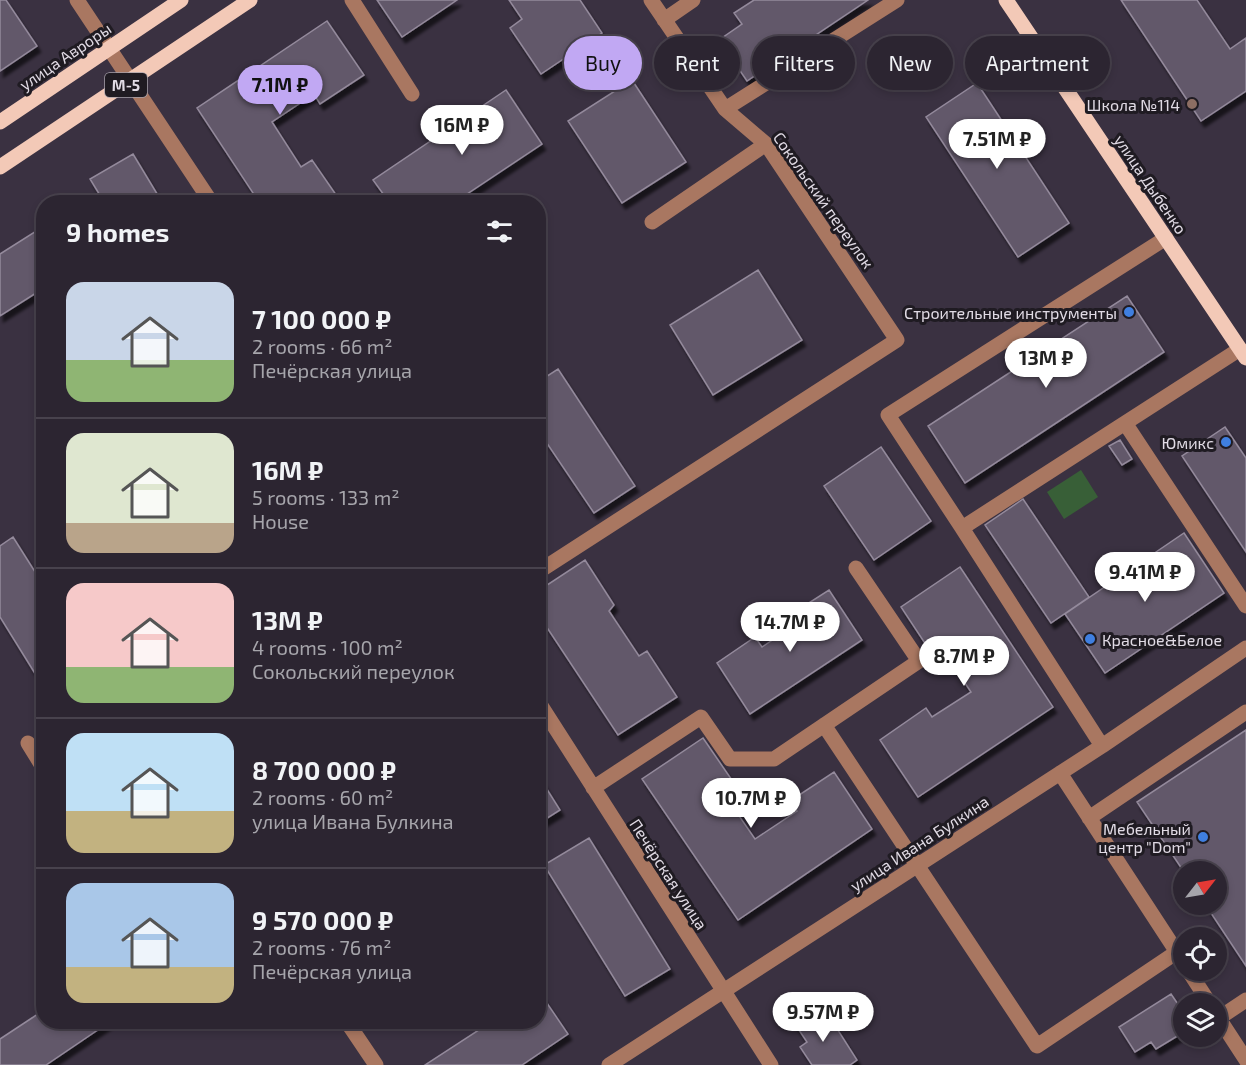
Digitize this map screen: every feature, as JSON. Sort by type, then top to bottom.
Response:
[{"type":"main road","name":"улица Авроры","points":[[0,122],[181,0]]},
{"type":"main road","name":"М-5","points":[[0,167],[130,83],[250,0]]},
{"type":"main road","name":"улица Дыбенко","points":[[1006,0],[1243,354]]},
{"type":"street","points":[[77,0],[206,195]]},
{"type":"street","points":[[352,0],[412,94]]},
{"type":"street","name":"Сокольский переулок","points":[[546,567],[897,340],[766,144],[725,110],[651,0]]},
{"type":"street","points":[[664,20],[693,0]]},
{"type":"street","points":[[725,110],[897,0]]},
{"type":"street","points":[[652,222],[766,144]]},
{"type":"street","points":[[1102,746],[888,415],[1166,238]]},
{"type":"street","points":[[962,528],[1125,423],[1243,354]]},
{"type":"street","points":[[1125,423],[1246,606]]},
{"type":"street","points":[[593,788],[701,717],[730,759],[774,759],[919,661],[856,568]]},
{"type":"street","name":"улица Ивана Булкина","points":[[609,1065],[1102,746],[1246,648]]},
{"type":"street","points":[[1089,818],[1246,712]]},
{"type":"street","name":"Печёрская улица","points":[[546,714],[771,1065]]},
{"type":"street","points":[[824,725],[1037,1046],[1173,962]]},
{"type":"street","points":[[28,743],[36,756]]},
{"type":"street","points":[[1060,773],[1173,947]]},
{"type":"street","points":[[1227,1011],[1246,1000]]},
{"type":"street","points":[[352,1029],[376,1065]]},
{"type":"street","points":[[1227,1030],[1246,1059]]},
{"type":"green space","points":[[1081,470],[1098,497],[1064,519],[1047,492]]},
{"type":"building","points":[[0,0],[6,0],[37,46],[0,71]]},
{"type":"building","points":[[377,0],[457,0],[402,37]]},
{"type":"building","points":[[509,0],[580,0],[602,33],[598,36],[564,36],[564,59],[541,74],[510,28],[522,19]]},
{"type":"building","points":[[754,0],[868,0],[814,36],[752,36],[752,78],[747,81],[740,71],[740,36],[725,36],[742,24],[734,13]]},
{"type":"building","points":[[1121,0],[1197,0],[1230,49],[1246,38],[1246,91],[1201,121]]},
{"type":"building","points":[[327,21],[364,75],[320,104],[314,94],[272,122],[301,167],[312,160],[336,195],[254,195],[197,108]]},
{"type":"building","points":[[506,90],[542,144],[466,195],[384,195],[373,180]]},
{"type":"building","points":[[616,90],[639,90],[686,162],[622,203],[568,121]]},
{"type":"building","points":[[966,90],[982,90],[1069,223],[1018,257],[926,117]]},
{"type":"building","points":[[133,154],[158,195],[100,195],[90,179]]},
{"type":"building","points":[[36,231],[36,293],[0,316],[0,254]]},
{"type":"building","points":[[758,270],[802,340],[713,395],[670,325]]},
{"type":"building","points":[[1127,296],[1164,352],[965,483],[928,426]]},
{"type":"building","points":[[558,369],[635,486],[594,513],[546,442],[546,377]]},
{"type":"building","points":[[1225,427],[1246,458],[1246,552],[1182,456]]},
{"type":"building","points":[[1120,440],[1132,459],[1122,465],[1109,446]]},
{"type":"building","points":[[881,447],[931,521],[874,560],[824,486]]},
{"type":"building","points":[[1023,499],[1089,597],[1051,623],[985,525]]},
{"type":"building","points":[[1184,533],[1224,593],[1105,673],[1065,614]]},
{"type":"building","points":[[13,537],[36,573],[36,675],[0,617],[0,546]]},
{"type":"building","points":[[585,560],[614,605],[609,611],[639,656],[647,651],[677,697],[618,735],[546,626],[546,586]]},
{"type":"building","points":[[960,567],[1053,707],[918,797],[880,740],[926,708],[932,717],[971,692],[941,647],[932,654],[901,607]]},
{"type":"building","points":[[829,590],[862,640],[750,714],[717,663],[755,637],[762,647],[796,624],[790,615]]},
{"type":"building","name":"Мебельный центр \"Dom\"","points":[[1246,730],[1246,966],[1227,937],[1227,927],[1220,927],[1212,915],[1227,915],[1227,861],[1177,861],[1137,802]]},
{"type":"building","points":[[703,738],[736,786],[724,794],[755,839],[797,811],[790,801],[834,772],[872,829],[738,920],[642,779]]},
{"type":"building","points":[[546,788],[560,810],[546,819]]},
{"type":"building","points":[[589,838],[670,969],[625,996],[546,868],[546,864]]},
{"type":"building","points":[[1171,994],[1173,997],[1173,1039],[1156,1049],[1151,1042],[1135,1052],[1119,1027]]},
{"type":"building","points":[[546,1002],[568,1034],[522,1065],[425,1065],[480,1029],[546,1029]]},
{"type":"building","points":[[811,1009],[827,1033],[836,1027],[857,1060],[850,1065],[812,1065],[800,1047],[807,1042],[793,1021]]},
{"type":"building","points":[[36,1015],[36,1029],[99,1029],[46,1065],[0,1065],[0,1039]]},
{"type":"place","name":"Школа №114","points":[[1192,104]]},
{"type":"place","name":"Строительные инструменты","points":[[1129,312]]},
{"type":"place","name":"Юмикс","points":[[1226,442]]},
{"type":"place","name":"Красное&Белое","points":[[1090,639]]},
{"type":"place","name":"Мебельный центр \"Dom\"","points":[[1203,837]]}]
